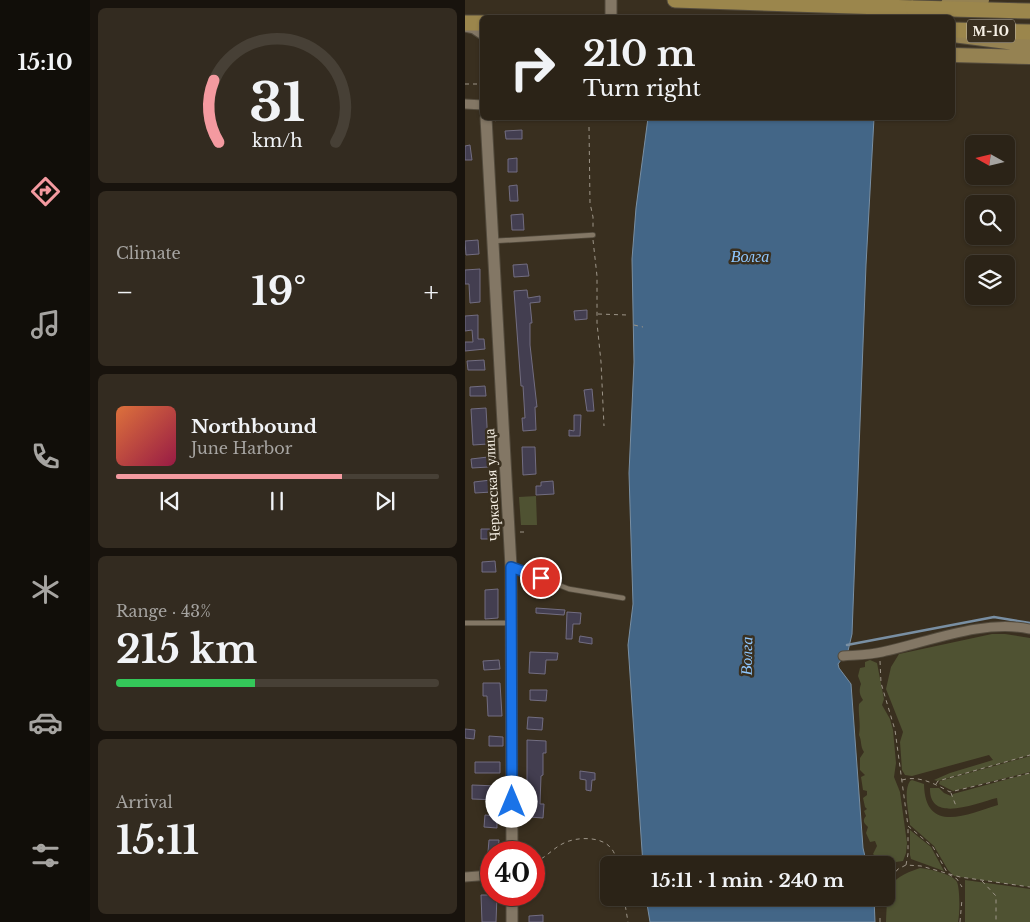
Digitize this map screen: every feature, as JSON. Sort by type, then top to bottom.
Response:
[{"type":"highway","name":"М-10","points":[[675,0],[1030,10]]},
{"type":"highway","points":[[465,24],[480,23]]},
{"type":"highway","name":"М-10","points":[[955,30],[1030,32]]},
{"type":"main road","points":[[919,8],[982,0]]},
{"type":"main road","points":[[955,35],[1030,45]]},
{"type":"main road","points":[[955,56],[1030,57]]},
{"type":"street","points":[[611,0],[611,15]]},
{"type":"street","points":[[465,24],[480,32]]},
{"type":"street","points":[[465,104],[480,105]]},
{"type":"street","name":"Черкасская улица","points":[[486,120],[511,567],[512,841]]},
{"type":"street","points":[[843,656],[879,653],[984,628],[999,626],[1030,629]]},
{"type":"street","points":[[465,877],[480,876]]},
{"type":"street","points":[[512,906],[512,922]]},
{"type":"lane","points":[[494,241],[593,235]]},
{"type":"lane","points":[[511,567],[569,589],[623,598]]},
{"type":"lane","points":[[465,623],[511,623]]},
{"type":"path","points":[[465,84],[480,84]]},
{"type":"path","points":[[589,127],[590,203],[593,217],[597,276],[597,314],[604,426]]},
{"type":"path","points":[[597,314],[627,315]]},
{"type":"path","points":[[634,325],[643,327]]},
{"type":"path","points":[[879,653],[881,683],[895,730],[908,826],[906,865]]},
{"type":"path","points":[[935,785],[938,781],[1030,755]]},
{"type":"path","points":[[901,780],[915,778],[950,792],[1030,773]]},
{"type":"path","points":[[950,792],[956,806]]},
{"type":"path","points":[[908,826],[933,847],[948,874],[957,879],[962,887]]},
{"type":"path","points":[[545,856],[562,843],[569,840],[582,839],[603,842],[609,845],[615,856]]},
{"type":"path","points":[[895,873],[906,865],[921,866],[961,877],[1030,887]]},
{"type":"path","points":[[981,880],[996,896],[997,922]]},
{"type":"path","points":[[960,922],[962,899]]},
{"type":"path","points":[[625,906],[628,922]]},
{"type":"path","points":[[880,915],[880,922]]},
{"type":"green space","points":[[536,496],[537,525],[521,525],[519,497]]},
{"type":"green space","points":[[992,634],[1030,638],[1030,755],[938,781],[934,780],[993,760],[989,755],[912,776],[905,775],[902,770],[900,742],[903,732],[886,689],[891,667],[899,654]]},
{"type":"green space","points":[[870,660],[877,663],[884,699],[882,705],[890,719],[893,730],[896,763],[894,777],[900,792],[907,843],[903,861],[895,863],[895,856],[875,856],[873,854],[877,846],[875,841],[870,842],[866,833],[868,827],[864,821],[866,816],[864,811],[867,809],[863,798],[867,795],[867,791],[863,790],[861,777],[865,775],[860,770],[860,758],[864,752],[859,735],[859,704],[863,700],[860,694],[861,684],[858,676],[860,668],[865,667],[865,662]]},
{"type":"green space","points":[[1030,756],[1030,772],[953,791],[939,784],[940,781]]},
{"type":"green space","points":[[1030,773],[1030,887],[954,876],[948,870],[934,846],[910,825],[907,790],[912,780],[924,784],[926,800],[932,810],[940,815],[950,817],[974,813],[998,805],[997,798],[967,806],[946,808],[937,806],[932,799],[930,788],[939,788],[951,796]]},
{"type":"green space","points":[[910,830],[931,847],[944,871],[911,859]]},
{"type":"green space","points":[[920,868],[946,874],[955,879],[959,890],[958,922],[886,922],[887,906],[895,906],[895,880]]},
{"type":"green space","points":[[965,880],[1030,889],[1030,922],[965,922]]},
{"type":"water","name":"Волга","points":[[648,120],[874,120],[866,265],[852,634],[848,651],[838,664],[851,684],[865,856],[642,856],[628,645],[633,604],[629,473],[634,362],[632,259],[636,208]]},
{"type":"water","points":[[647,906],[874,906],[875,922],[650,922]]},
{"type":"pier","points":[[653,0],[880,0],[880,15],[653,15]]},
{"type":"building","points":[[522,130],[522,139],[506,139],[505,131]]},
{"type":"building","points":[[470,145],[472,160],[465,160],[465,146]]},
{"type":"building","points":[[517,158],[517,172],[508,172],[508,159]]},
{"type":"building","points":[[517,185],[518,201],[510,201],[509,186]]},
{"type":"building","points":[[523,214],[524,230],[512,230],[511,215]]},
{"type":"building","points":[[478,240],[479,254],[466,255],[465,241]]},
{"type":"building","points":[[527,264],[529,276],[514,277],[513,265]]},
{"type":"building","points":[[480,269],[480,302],[470,303],[469,284],[465,284],[465,270]]},
{"type":"building","points":[[527,290],[528,298],[540,296],[540,302],[530,303],[532,323],[530,323],[530,345],[537,407],[535,407],[536,430],[523,431],[522,418],[525,418],[523,386],[521,386],[514,291]]},
{"type":"building","points":[[587,310],[587,319],[575,320],[574,311]]},
{"type":"building","points":[[478,315],[478,339],[484,339],[485,349],[465,351],[465,342],[473,342],[472,330],[465,331],[465,316]]},
{"type":"building","points":[[484,360],[485,370],[468,370],[467,361]]},
{"type":"building","points":[[485,386],[486,396],[470,396],[470,387]]},
{"type":"building","points":[[592,389],[594,411],[587,411],[584,390]]},
{"type":"building","points":[[486,408],[488,444],[473,445],[471,409]]},
{"type":"building","points":[[574,415],[581,415],[580,436],[569,436],[569,430],[574,431]]},
{"type":"building","points":[[522,447],[535,447],[536,474],[523,475]]},
{"type":"building","points":[[488,457],[489,467],[472,468],[471,459]]},
{"type":"building","points":[[491,480],[492,492],[475,493],[474,482]]},
{"type":"building","points":[[553,481],[554,494],[536,495],[536,486],[541,486],[541,482]]},
{"type":"building","points":[[481,529],[492,529],[493,539],[481,539]]},
{"type":"building","points":[[495,561],[496,572],[482,572],[482,562]]},
{"type":"building","points":[[498,589],[498,618],[485,619],[485,590]]},
{"type":"building","points":[[536,608],[565,610],[564,615],[536,613]]},
{"type":"building","points":[[567,612],[581,613],[580,624],[573,624],[572,639],[566,639]]},
{"type":"building","points":[[580,636],[592,638],[592,644],[579,642]]},
{"type":"building","points":[[530,652],[558,653],[557,660],[546,660],[545,674],[529,673]]},
{"type":"building","points":[[499,660],[500,669],[484,670],[483,661]]},
{"type":"building","points":[[483,683],[500,683],[502,716],[488,716],[487,696],[483,696]]},
{"type":"building","points":[[530,690],[547,690],[546,701],[530,700]]},
{"type":"building","points":[[528,717],[543,718],[542,730],[527,729]]},
{"type":"building","points":[[465,729],[475,730],[474,739],[465,738]]},
{"type":"building","points":[[489,736],[503,737],[503,746],[489,746]]},
{"type":"building","points":[[527,740],[546,741],[546,753],[543,753],[543,775],[541,776],[540,804],[544,804],[543,818],[529,817],[530,793],[527,793]]},
{"type":"building","points":[[475,762],[500,762],[500,773],[475,773]]},
{"type":"building","points":[[580,771],[595,773],[595,780],[592,780],[591,791],[586,790],[586,780],[580,779]]},
{"type":"building","points":[[472,785],[498,786],[498,800],[472,799]]},
{"type":"building","points":[[485,815],[497,816],[497,828],[484,827]]},
{"type":"building","points":[[481,906],[497,906],[496,922],[482,922]]},
{"type":"building","points":[[543,915],[543,922],[529,922],[529,916]]},
{"type":"waterway","points":[[847,645],[994,617],[1030,623]]},
{"type":"route","points":[[512,802],[511,567],[541,578]]}]
